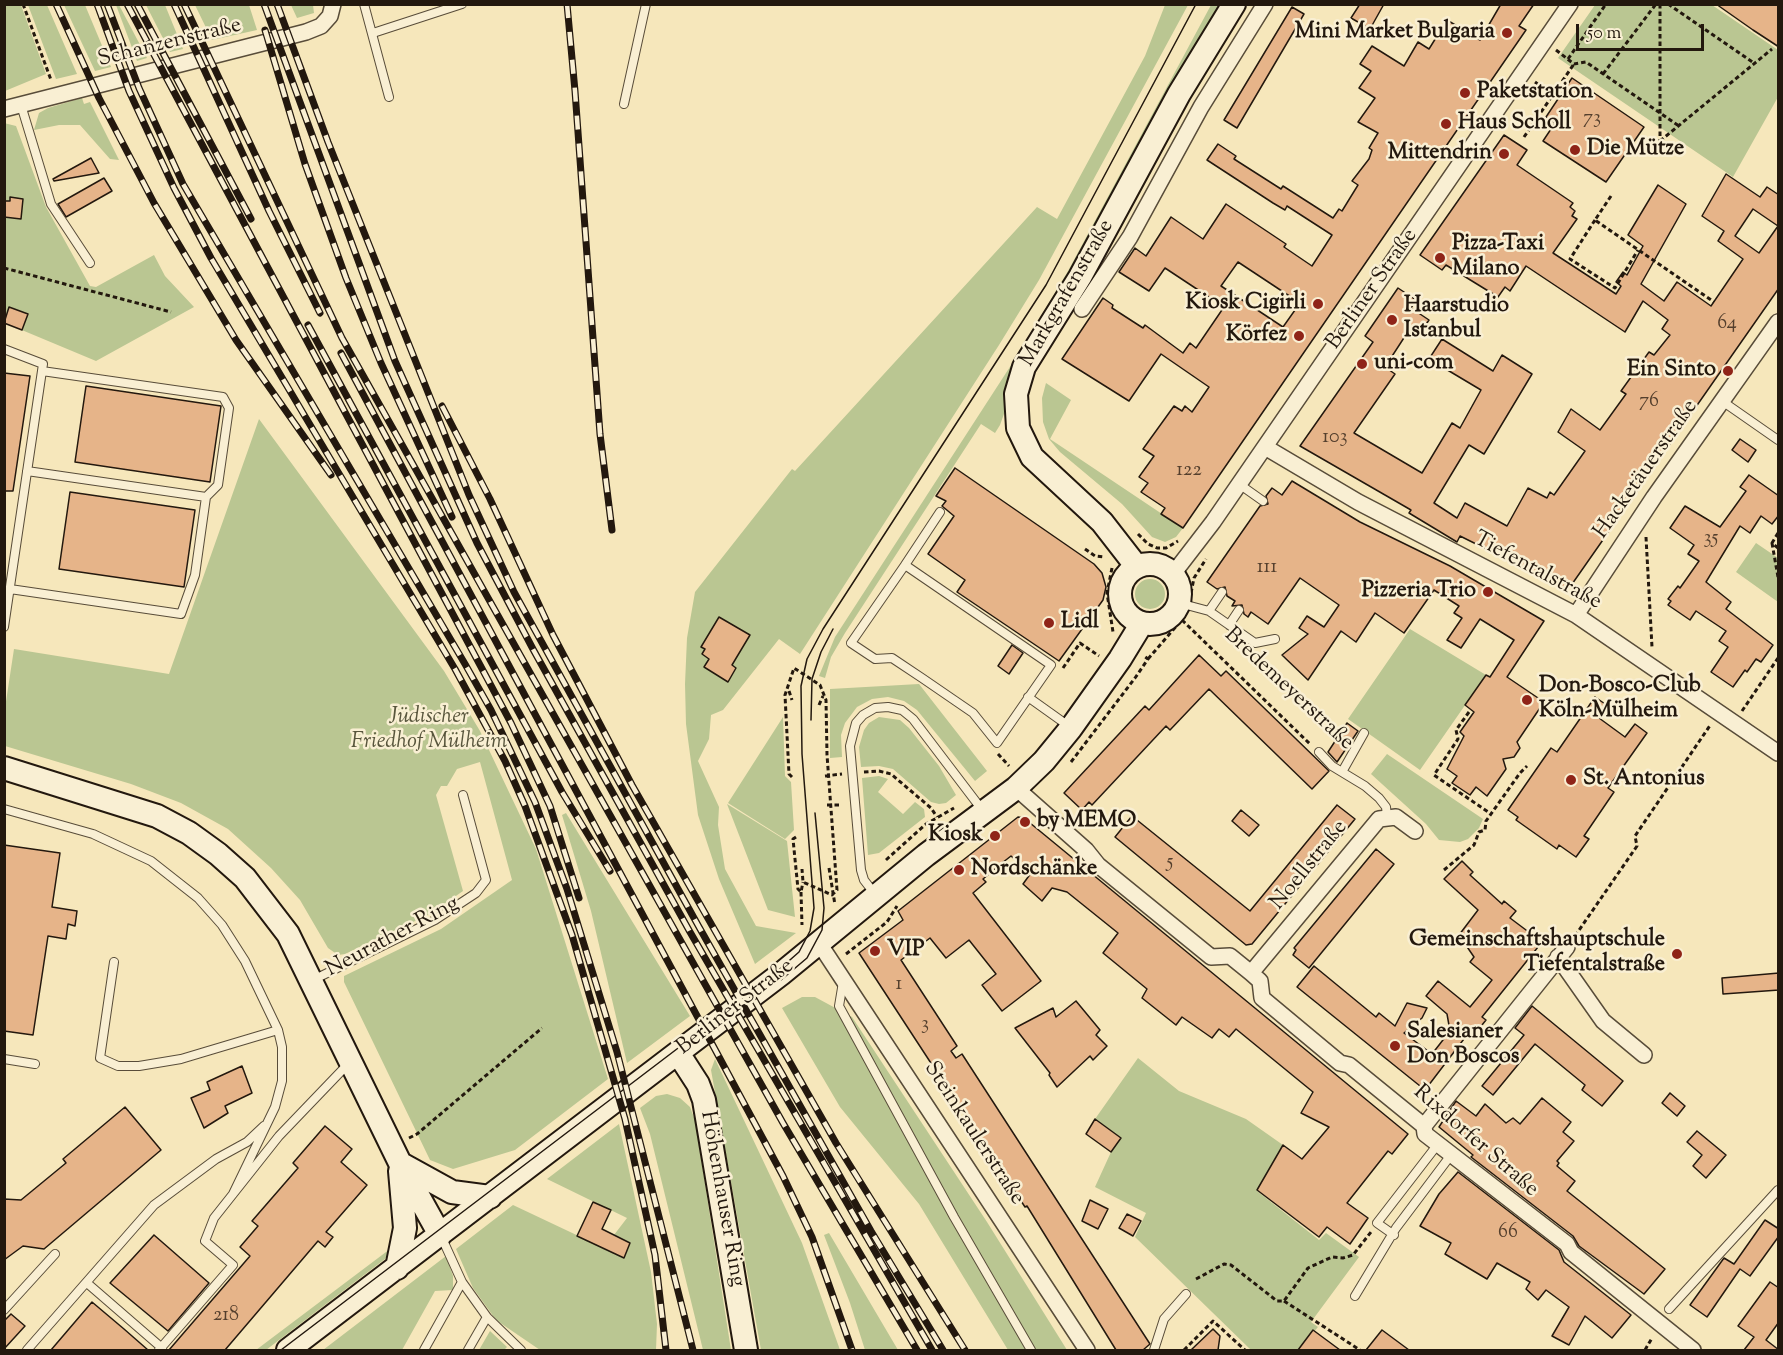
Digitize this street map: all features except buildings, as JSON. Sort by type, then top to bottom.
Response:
[{"type":"main road","name":"Markgrafenstraße","points":[[1137,567],[1102,522],[1037,464],[1024,444],[1018,428],[1016,394],[1024,367],[1088,282],[1153,167],[1234,4]]},
{"type":"main road","points":[[1156,565],[1173,574],[1180,588],[1180,612],[1174,612],[1163,621],[1142,623],[1127,613],[1120,597],[1124,579],[1137,567],[1156,565]]},
{"type":"main road","name":"Berliner Straße","points":[[288,1350],[819,944],[978,804],[1016,788],[1044,761],[1071,728],[1125,653],[1142,623]]},
{"type":"main road","name":"Neurather Ring","points":[[4,768],[124,803],[158,816],[189,832],[232,866],[268,905],[288,934],[396,1154],[440,1235]]},
{"type":"main road","name":"Höhenhauser Ring","points":[[678,1053],[689,1068],[704,1100],[746,1350]]},
{"type":"main road","points":[[396,1154],[452,1192],[490,1197]]},
{"type":"main road","points":[[396,1154],[405,1228],[397,1268]]},
{"type":"street","name":"Schanzenstraße","points":[[4,109],[306,32],[321,26],[330,16],[333,4]]},
{"type":"street","name":"Markgrafenstraße","points":[[1153,167],[1201,107],[1265,4]]},
{"type":"street","name":"Berliner Straße","points":[[1173,574],[1265,447],[1570,4]]},
{"type":"street","name":"Markgrafenstraße","points":[[1082,309],[1088,282]]},
{"type":"street","name":"Hacketäuerstraße","points":[[1576,615],[1643,514],[1779,322]]},
{"type":"street","name":"Tiefentalstraße","points":[[1265,447],[1368,508],[1576,615],[1779,753]]},
{"type":"street","points":[[1016,788],[1086,850],[1098,865],[1211,957],[1230,956],[1251,973]]},
{"type":"street","points":[[1387,816],[1405,822],[1415,831]]},
{"type":"street","name":"Noellstraße","points":[[1251,973],[1373,824],[1387,816]]},
{"type":"street","name":"Steinkaulerstraße","points":[[819,944],[844,978],[1087,1350]]},
{"type":"street","points":[[1424,1126],[1563,952],[1603,1021],[1644,1055]]},
{"type":"street","name":"Rixdorfer Straße","points":[[1251,973],[1260,981],[1262,998],[1340,1063],[1349,1065],[1424,1126],[1425,1134],[1437,1144],[1528,1217],[1543,1225],[1567,1244],[1571,1252],[1693,1350]]},
{"type":"lane","points":[[364,4],[389,96]]},
{"type":"lane","points":[[373,33],[462,4]]},
{"type":"lane","points":[[624,104],[646,4]]},
{"type":"lane","points":[[21,105],[51,204],[90,263]]},
{"type":"lane","points":[[4,349],[43,364],[4,627]]},
{"type":"lane","points":[[10,589],[181,614],[195,575],[206,496],[218,485],[229,408],[222,397],[42,371]]},
{"type":"lane","points":[[1722,401],[1779,440]]},
{"type":"lane","points":[[27,471],[206,496]]},
{"type":"lane","points":[[1239,484],[1263,501]]},
{"type":"lane","points":[[904,565],[1051,665],[997,743],[973,713],[922,678],[892,658],[875,659],[851,643],[940,512]]},
{"type":"lane","points":[[1209,611],[1222,592]]},
{"type":"lane","points":[[1229,625],[1239,610]]},
{"type":"lane","points":[[1180,612],[1209,611],[1255,643],[1275,639]]},
{"type":"lane","points":[[1028,697],[1071,728]]},
{"type":"lane","points":[[876,896],[864,880],[861,870],[850,746],[856,723],[863,715],[875,708],[888,707],[902,710],[913,719],[978,804]]},
{"type":"lane","points":[[1342,772],[1364,733]]},
{"type":"lane","name":"Bredemeyerstraße","points":[[1318,752],[1379,798],[1386,807],[1387,816]]},
{"type":"lane","name":"Neurather Ring","points":[[312,981],[435,920],[476,893],[486,880],[463,795]]},
{"type":"lane","points":[[4,809],[93,834],[151,861],[198,898],[222,924],[245,961],[278,1030],[282,1047],[282,1081],[267,1123],[233,1194]]},
{"type":"lane","points":[[114,963],[100,1059],[118,1066],[140,1066],[181,1059],[278,1030]]},
{"type":"lane","points":[[844,978],[840,1006],[954,1217],[1031,1350]]},
{"type":"lane","points":[[4,1059],[35,1064]]},
{"type":"lane","points":[[87,1283],[160,1349],[233,1265],[205,1240],[214,1218],[279,1136],[350,1062]]},
{"type":"lane","points":[[27,1350],[154,1205],[216,1159],[248,1142],[267,1123]]},
{"type":"lane","points":[[1394,1235],[1377,1223],[1437,1144]]},
{"type":"lane","points":[[1355,1296],[1394,1235],[1396,1228],[1451,1155]]},
{"type":"lane","points":[[1670,1309],[1779,1190]]},
{"type":"lane","points":[[440,1235],[462,1282],[487,1317],[521,1350]]},
{"type":"lane","points":[[4,1310],[55,1254]]},
{"type":"lane","points":[[424,1350],[462,1282]]},
{"type":"lane","points":[[1154,1350],[1164,1319],[1186,1294]]},
{"type":"lane","points":[[468,1350],[487,1317]]},
{"type":"path","points":[[24,4],[55,96]]},
{"type":"path","points":[[1568,59],[1606,4]]},
{"type":"path","points":[[1603,74],[1658,4]]},
{"type":"path","points":[[1658,4],[1660,141],[1772,49]]},
{"type":"path","points":[[1668,4],[1754,63]]},
{"type":"path","points":[[1544,42],[1575,64]]},
{"type":"path","points":[[1524,136],[1575,64],[1586,62],[1679,126]]},
{"type":"path","points":[[1523,73],[1553,95]]},
{"type":"path","points":[[1611,196],[1570,259],[1615,288],[1638,250]]},
{"type":"path","points":[[1595,220],[1714,302]]},
{"type":"path","points":[[4,268],[171,312]]},
{"type":"path","points":[[1643,514],[1653,632],[1650,664]]},
{"type":"path","points":[[1131,525],[1148,544],[1156,548],[1166,548],[1178,541],[1192,550]]},
{"type":"path","points":[[1779,533],[1772,543],[1779,577]]},
{"type":"path","points":[[1772,543],[1779,548]]},
{"type":"path","points":[[1085,549],[1095,556],[1109,557]]},
{"type":"path","name":"Bredemeyerstraße","points":[[1180,612],[1318,752]]},
{"type":"path","points":[[1051,665],[1060,672],[1080,643],[1100,657]]},
{"type":"path","points":[[1734,722],[1779,658]]},
{"type":"path","points":[[792,700],[789,692],[794,668],[820,685],[826,700],[828,806],[837,890],[832,895]]},
{"type":"path","points":[[789,692],[785,695],[789,774],[792,777]]},
{"type":"path","points":[[819,705],[823,696]]},
{"type":"path","points":[[1469,712],[1456,730],[1458,739],[1434,775],[1491,814]]},
{"type":"path","points":[[1563,952],[1636,846],[1635,836],[1719,712]]},
{"type":"path","points":[[1444,870],[1474,845],[1491,814],[1527,766]]},
{"type":"path","points":[[852,773],[879,771],[891,774],[937,817]]},
{"type":"path","points":[[828,806],[839,805]]},
{"type":"path","points":[[796,837],[793,839],[798,889],[801,892]]},
{"type":"path","points":[[829,868],[834,903]]},
{"type":"path","points":[[802,869],[802,925]]},
{"type":"path","points":[[803,882],[832,895]]},
{"type":"path","points":[[860,932],[866,939]]},
{"type":"path","points":[[396,1154],[542,1028]]},
{"type":"path","points":[[1284,1301],[1308,1268],[1332,1257],[1344,1258],[1353,1255],[1377,1223]]},
{"type":"path","points":[[1196,1279],[1224,1264],[1231,1265],[1278,1301],[1284,1301],[1360,1350]]},
{"type":"path","points":[[1185,1350],[1213,1320],[1245,1350]]},
{"type":"green space","points":[[5,4],[21,5],[46,74],[5,91]]},
{"type":"green space","points":[[28,5],[47,5],[77,74],[56,79]]},
{"type":"green space","points":[[64,5],[85,5],[111,67],[95,71]]},
{"type":"green space","points":[[116,5],[119,5],[147,58],[137,61]]},
{"type":"green space","points":[[146,5],[165,5],[183,49],[170,52]]},
{"type":"green space","points":[[195,5],[249,5],[257,30],[212,40]]},
{"type":"green space","points":[[291,5],[313,5],[314,13],[297,18]]},
{"type":"green space","points":[[1165,5],[1188,5],[1039,280],[999,345],[800,654],[779,639],[723,710],[711,715],[709,739],[698,761],[719,807],[718,825],[725,869],[756,926],[796,933],[755,964],[719,879],[698,815],[686,724],[685,684],[687,638],[695,592],[792,469],[795,471],[1037,207],[1057,219],[1145,56]]},
{"type":"green space","points":[[1211,5],[1224,5],[1005,393],[1005,411],[1000,425],[995,433],[981,424],[845,633],[831,657],[825,678],[819,676],[835,637],[1017,356],[1068,271]]},
{"type":"green space","points":[[1595,5],[1712,5],[1778,50],[1778,97],[1733,177],[1558,58]]},
{"type":"green space","points":[[82,98],[84,104],[90,102],[119,160],[110,159],[80,125],[59,125],[34,130],[39,113]]},
{"type":"green space","points":[[4,123],[16,126],[46,207],[90,286],[96,287],[154,255],[165,276],[194,307],[96,361],[5,323]]},
{"type":"green space","points":[[1046,383],[1071,400],[1050,439],[1183,528],[1176,537],[1165,542],[1152,537],[1122,504],[1060,452],[1049,439],[1043,422],[1042,398]]},
{"type":"green space","name":"Jüdischer Friedhof Mülheim","points":[[259,419],[444,671],[480,731],[536,849],[608,1079],[515,1150],[453,1169],[430,1160],[344,982],[344,976],[441,929],[512,880],[480,762],[457,769],[447,786],[441,786],[436,795],[463,891],[430,914],[345,954],[338,955],[328,948],[300,900],[271,868],[228,829],[181,803],[131,784],[5,746],[5,708],[14,649],[169,674]]},
{"type":"green space","points":[[1756,543],[1778,558],[1778,602],[1736,572]]},
{"type":"green space","points":[[1150,579],[1160,584],[1165,594],[1160,604],[1150,609],[1140,604],[1135,594],[1140,584]]},
{"type":"green space","points":[[1410,629],[1486,675],[1420,770],[1348,719]]},
{"type":"green space","points":[[919,684],[987,771],[975,781],[917,710],[904,701],[888,697],[872,699],[857,707],[845,723],[841,735],[842,757],[830,758],[830,689]]},
{"type":"green space","points":[[783,717],[785,776],[791,782],[794,830],[785,839],[728,803]]},
{"type":"green space","points":[[879,717],[900,720],[909,728],[939,766],[956,795],[946,803],[931,802],[893,769],[879,766],[861,767],[859,747],[864,730],[869,723]]},
{"type":"green space","points":[[1387,754],[1483,819],[1479,828],[1468,839],[1460,842],[1439,840],[1426,824],[1371,774]]},
{"type":"green space","points":[[879,776],[888,779],[878,792],[903,814],[915,802],[924,809],[925,817],[879,853],[868,855],[862,778]]},
{"type":"green space","points":[[727,804],[787,841],[795,917],[768,910]]},
{"type":"green space","points":[[566,813],[690,1016],[627,1063],[591,911],[562,815]]},
{"type":"green space","points":[[802,997],[815,997],[852,1017],[987,1222],[1067,1350],[1008,1350],[919,1204],[840,1107],[782,1008]]},
{"type":"green space","points":[[1138,1058],[1179,1091],[1246,1119],[1283,1145],[1257,1191],[1319,1240],[1326,1233],[1359,1257],[1311,1322],[1318,1327],[1298,1350],[1251,1350],[1135,1237],[1146,1213],[1095,1187],[1111,1152],[1095,1119]]},
{"type":"green space","points":[[715,1059],[802,1243],[840,1350],[761,1350],[711,1070]]},
{"type":"green space","points":[[667,1094],[680,1098],[690,1107],[695,1120],[731,1350],[703,1350],[650,1134],[640,1108],[656,1096]]},
{"type":"green space","points":[[619,1124],[651,1272],[657,1324],[656,1350],[540,1350],[496,1320],[473,1288],[456,1249],[513,1205],[604,1248],[627,1218],[547,1179]]},
{"type":"green space","points":[[829,1233],[898,1350],[865,1350],[824,1235]]},
{"type":"green space","points":[[394,1246],[385,1259],[266,1350],[256,1350]]},
{"type":"green space","points":[[446,1256],[453,1276],[453,1290],[435,1291],[402,1350],[323,1350]]},
{"type":"green space","points":[[490,1331],[507,1347],[504,1350],[479,1350]]},
{"type":"tram line","points":[[281,1350],[765,982],[799,952],[810,931],[814,908],[802,754],[801,686],[807,659],[823,629],[1046,285],[1196,4]]},
{"type":"tram line","points":[[811,720],[812,679],[821,652],[833,629]]},
{"type":"tram line","points":[[781,980],[807,958],[822,930],[824,908],[815,813]]},
{"type":"railway","points":[[56,4],[99,98],[154,203],[236,340],[331,475]]},
{"type":"railway","points":[[97,4],[129,91],[174,188],[211,258],[455,669],[505,761],[525,806],[572,935],[625,1119],[655,1255],[666,1350]]},
{"type":"railway","points":[[107,4],[139,88],[183,184],[465,664],[491,710],[535,802],[567,889],[617,1052],[693,1350]]},
{"type":"railway","points":[[127,4],[511,723],[550,806],[579,898]]},
{"type":"railway","points":[[137,4],[251,219]]},
{"type":"railway","points":[[174,4],[269,211],[320,313]]},
{"type":"railway","points":[[184,4],[342,338],[783,1123],[917,1350]]},
{"type":"railway","points":[[264,4],[395,361],[477,543],[534,651],[690,932],[932,1350]]},
{"type":"railway","points":[[277,4],[328,142],[469,495],[514,592],[699,927],[871,1231],[943,1350]]},
{"type":"railway","points":[[567,4],[600,434],[612,530]]},
{"type":"railway","points":[[265,30],[305,164],[346,278],[381,363],[452,517]]},
{"type":"railway","points":[[308,325],[562,792],[610,871]]},
{"type":"railway","points":[[341,353],[783,1176],[812,1237],[852,1350]]},
{"type":"railway","points":[[442,406],[490,499],[553,635],[632,785],[836,1143],[965,1350]]},
{"type":"place","name":"Mini Market Bulgaria","points":[[1507,33]]},
{"type":"place","name":"Paketstation","points":[[1465,93]]},
{"type":"place","name":"Haus Scholl","points":[[1446,124]]},
{"type":"place","name":"Die Mütze","points":[[1575,150]]},
{"type":"place","name":"Mittendrin","points":[[1504,154]]},
{"type":"place","name":"Pizza-Taxi Milano","points":[[1440,258]]},
{"type":"place","name":"Kiosk Cigirli","points":[[1318,304]]},
{"type":"place","name":"Haarstudio Istanbul","points":[[1392,320]]},
{"type":"place","name":"Körfez","points":[[1299,336]]},
{"type":"place","name":"uni-com","points":[[1362,364]]},
{"type":"place","name":"Ein Sinto","points":[[1728,371]]},
{"type":"place","name":"Pizzeria Trio","points":[[1488,592]]},
{"type":"place","name":"Lidl","points":[[1049,623]]},
{"type":"place","name":"Don-Bosco-Club Köln-Mülheim","points":[[1527,700]]},
{"type":"place","name":"St. Antonius","points":[[1571,780]]},
{"type":"place","name":"by MEMO","points":[[1025,822]]},
{"type":"place","name":"Kiosk","points":[[995,836]]},
{"type":"place","name":"Nordschänke","points":[[959,870]]},
{"type":"place","name":"VIP","points":[[875,951]]},
{"type":"place","name":"Gemeinschaftshauptschule Tiefentalstraße","points":[[1677,954]]},
{"type":"place","name":"Salesianer Don Boscos","points":[[1395,1046]]}]
